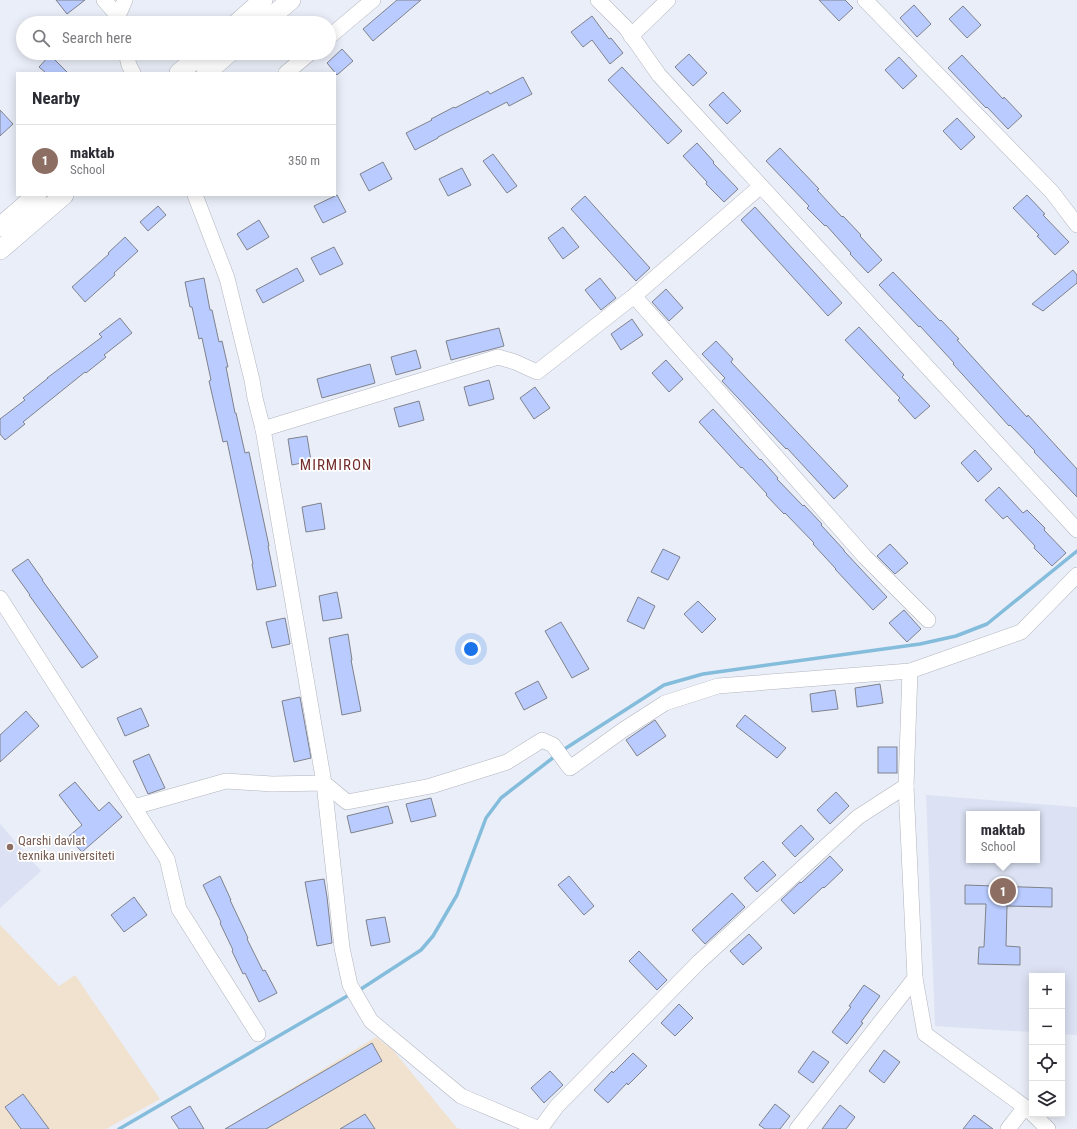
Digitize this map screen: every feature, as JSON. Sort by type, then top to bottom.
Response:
[{"type":"main road","points":[[245,16],[264,0]]},
{"type":"main road","points":[[272,16],[290,0]]},
{"type":"main road","points":[[180,72],[194,60]]},
{"type":"main road","points":[[207,72],[221,60]]},
{"type":"main road","points":[[0,227],[36,196]]},
{"type":"main road","points":[[0,250],[63,196]]},
{"type":"street","points":[[104,0],[117,16]]},
{"type":"street","points":[[120,16],[125,0]]},
{"type":"street","points":[[336,31],[373,0]]},
{"type":"street","points":[[598,0],[626,28],[658,75],[1077,530]]},
{"type":"street","points":[[632,36],[668,0]]},
{"type":"street","points":[[865,0],[1052,192],[1077,225]]},
{"type":"street","points":[[128,60],[132,72]]},
{"type":"street","points":[[287,72],[302,60]]},
{"type":"street","points":[[263,428],[498,357],[515,362],[537,372],[634,296],[761,186]]},
{"type":"street","points":[[195,196],[227,278],[263,428],[324,783],[342,948],[350,985],[371,1021],[461,1096],[540,1129],[557,1106],[699,962],[858,817],[906,786]]},
{"type":"street","points":[[634,296],[865,557],[928,620]]},
{"type":"street","points":[[134,807],[226,781],[272,784],[324,783],[347,802],[432,786],[507,762],[542,740],[553,745],[570,768],[623,730],[665,703],[718,686],[910,671],[1021,632],[1077,575]]},
{"type":"street","points":[[0,598],[167,859],[179,909],[258,1034]]},
{"type":"street","points":[[910,671],[906,786],[915,978],[925,1034],[1029,1110]]},
{"type":"street","points":[[797,1129],[915,978]]},
{"type":"street","points":[[1008,1129],[1029,1112]]},
{"type":"street","points":[[1036,1117],[1048,1129]]},
{"type":"shaded area","points":[[926,795],[1077,807],[1077,1035],[1065,1034],[1065,973],[1029,973],[1029,1032],[935,1026]]},
{"type":"shaded area","name":"Qarshi davlat texnika universiteti","points":[[0,824],[41,871],[0,908]]},
{"type":"shaded area","points":[[0,925],[59,986],[75,975],[160,1099],[106,1129],[0,1129]]},
{"type":"shaded area","points":[[376,1037],[393,1050],[457,1128],[461,1129],[225,1129]]},
{"type":"building","points":[[56,0],[85,0],[67,14]]},
{"type":"building","points":[[397,0],[421,0],[373,41],[363,29]]},
{"type":"building","points":[[819,0],[845,0],[853,8],[839,21]]},
{"type":"building","points":[[914,5],[931,24],[917,37],[900,18]]},
{"type":"building","points":[[963,6],[981,25],[967,38],[949,19]]},
{"type":"building","points":[[592,16],[609,39],[611,38],[623,53],[610,64],[592,40],[583,47],[571,32]]},
{"type":"building","points":[[342,49],[353,61],[337,75],[327,63],[330,60],[336,60],[336,55]]},
{"type":"building","points":[[689,54],[707,73],[693,86],[675,67]]},
{"type":"building","points":[[962,55],[1003,99],[1004,97],[1022,116],[1008,129],[948,68]]},
{"type":"building","points":[[899,57],[917,76],[903,89],[885,70]]},
{"type":"building","points":[[45,60],[55,60],[67,72],[45,72],[39,67]]},
{"type":"building","points":[[622,67],[682,131],[668,144],[608,80]]},
{"type":"building","points":[[523,77],[532,94],[509,106],[507,102],[415,150],[406,133],[454,107],[455,108],[488,91],[490,94]]},
{"type":"building","points":[[723,92],[741,111],[727,124],[709,105]]},
{"type":"building","points":[[0,110],[13,124],[0,136]]},
{"type":"building","points":[[957,118],[975,137],[961,150],[943,131]]},
{"type":"building","points":[[697,143],[714,162],[713,163],[738,189],[724,202],[706,184],[707,182],[683,156]]},
{"type":"building","points":[[780,148],[819,189],[817,190],[842,217],[843,216],[861,235],[860,236],[882,260],[868,273],[826,225],[825,226],[807,208],[809,206],[766,161]]},
{"type":"building","points":[[493,154],[517,186],[507,193],[483,161]]},
{"type":"building","points":[[383,162],[392,179],[369,191],[360,174]]},
{"type":"building","points":[[462,168],[471,185],[448,196],[439,179]]},
{"type":"building","points":[[336,195],[346,212],[323,223],[314,206]]},
{"type":"building","points":[[1027,195],[1045,214],[1043,215],[1069,242],[1055,255],[1037,236],[1039,235],[1013,208]]},
{"type":"building","points":[[585,196],[650,268],[636,281],[571,209]]},
{"type":"building","points":[[158,206],[166,215],[148,231],[140,222]]},
{"type":"building","points":[[755,207],[842,303],[828,316],[741,220]]},
{"type":"building","points":[[259,220],[269,237],[247,250],[237,234]]},
{"type":"building","points":[[563,227],[579,247],[563,259],[548,238]]},
{"type":"building","points":[[125,237],[138,251],[114,273],[115,275],[85,302],[72,287],[109,254],[108,253]]},
{"type":"building","points":[[334,247],[343,264],[320,275],[311,258]]},
{"type":"building","points":[[297,268],[304,281],[263,303],[256,290]]},
{"type":"building","points":[[1073,270],[1077,275],[1077,283],[1043,311],[1032,304]]},
{"type":"building","points":[[893,272],[959,339],[957,340],[1003,391],[1027,417],[1028,415],[1077,469],[1077,497],[1034,452],[1035,451],[1010,425],[1009,426],[920,326],[919,327],[879,285]]},
{"type":"building","points":[[204,278],[210,310],[212,310],[219,342],[222,341],[228,367],[226,367],[235,413],[245,453],[249,452],[276,586],[257,590],[253,564],[227,441],[223,442],[209,381],[211,380],[202,338],[199,339],[185,282]]},
{"type":"building","points":[[600,278],[616,298],[601,310],[585,290]]},
{"type":"building","points":[[666,289],[683,308],[669,321],[652,302]]},
{"type":"building","points":[[120,318],[132,333],[104,355],[106,357],[23,422],[25,424],[5,440],[0,434],[0,419],[25,400],[23,398],[47,378],[102,337],[99,334]]},
{"type":"building","points":[[632,319],[643,335],[621,350],[611,334]]},
{"type":"building","points":[[859,327],[904,375],[902,377],[930,406],[915,419],[898,400],[900,398],[845,340]]},
{"type":"building","points":[[499,328],[504,346],[451,360],[446,341]]},
{"type":"building","points":[[716,341],[733,359],[731,362],[848,486],[834,499],[722,381],[725,378],[702,354]]},
{"type":"building","points":[[416,350],[421,368],[396,375],[391,357]]},
{"type":"building","points":[[666,360],[683,379],[669,392],[652,373]]},
{"type":"building","points":[[370,364],[375,383],[322,398],[317,379]]},
{"type":"building","points":[[489,380],[494,399],[469,406],[464,387]]},
{"type":"building","points":[[535,387],[550,408],[534,419],[520,398]]},
{"type":"building","points":[[419,401],[424,420],[399,427],[394,408]]},
{"type":"building","points":[[713,409],[760,460],[761,459],[778,478],[777,479],[822,524],[821,525],[844,551],[887,597],[873,610],[835,569],[813,544],[814,543],[785,513],[784,514],[699,422]]},
{"type":"building","points":[[307,436],[311,461],[292,465],[288,439]]},
{"type":"building","points":[[975,450],[992,469],[978,482],[961,463]]},
{"type":"building","points":[[999,487],[1023,513],[1027,510],[1045,528],[1044,530],[1066,553],[1052,566],[1034,548],[1035,546],[1007,516],[1003,519],[985,500]]},
{"type":"building","points":[[321,503],[325,529],[306,532],[302,507]]},
{"type":"building","points":[[890,544],[908,563],[895,574],[877,556]]},
{"type":"building","points":[[663,549],[680,557],[668,580],[651,572]]},
{"type":"building","points":[[28,559],[98,657],[82,668],[12,570]]},
{"type":"building","points":[[337,592],[342,618],[323,621],[319,596]]},
{"type":"building","points":[[638,597],[655,606],[644,629],[627,621]]},
{"type":"building","points":[[698,601],[716,619],[702,633],[684,614]]},
{"type":"building","points":[[904,610],[921,629],[907,642],[889,623]]},
{"type":"building","points":[[285,618],[290,644],[272,648],[266,622]]},
{"type":"building","points":[[561,622],[589,669],[572,678],[545,631]]},
{"type":"building","points":[[348,634],[351,660],[361,711],[342,715],[329,638]]},
{"type":"building","points":[[538,681],[547,698],[524,710],[515,693]]},
{"type":"building","points":[[880,684],[883,703],[857,707],[855,688]]},
{"type":"building","points":[[835,690],[838,709],[812,712],[810,694]]},
{"type":"building","points":[[300,697],[311,758],[294,762],[282,701]]},
{"type":"building","points":[[141,708],[149,726],[125,736],[117,718]]},
{"type":"building","points":[[26,711],[39,726],[0,762],[0,735]]},
{"type":"building","points":[[745,715],[786,748],[777,758],[736,726]]},
{"type":"building","points":[[655,720],[666,736],[637,756],[626,740]]},
{"type":"building","points":[[878,747],[897,747],[897,773],[878,773]]},
{"type":"building","points":[[149,754],[165,788],[148,794],[133,761]]},
{"type":"building","points":[[75,782],[99,811],[109,802],[122,817],[82,852],[68,837],[82,825],[59,795]]},
{"type":"building","points":[[836,792],[849,806],[830,824],[817,810]]},
{"type":"building","points":[[431,798],[436,816],[411,822],[406,804]]},
{"type":"building","points":[[388,806],[393,823],[351,833],[347,816]]},
{"type":"building","points":[[801,825],[814,839],[795,857],[782,843]]},
{"type":"building","points":[[830,856],[843,870],[794,914],[781,900]]},
{"type":"building","points":[[763,861],[776,875],[757,892],[744,878]]},
{"type":"building","points":[[220,876],[248,938],[247,939],[263,971],[265,970],[277,993],[259,1002],[245,973],[243,974],[220,923],[221,922],[203,885]]},
{"type":"building","points":[[569,876],[594,906],[584,915],[558,885]]},
{"type":"building","points":[[324,879],[332,943],[317,946],[305,882]]},
{"type":"building","points":[[965,885],[1052,888],[1052,907],[1007,906],[1006,946],[1020,947],[1020,965],[978,964],[979,947],[984,947],[986,904],[965,904]]},
{"type":"building","points":[[732,893],[745,907],[705,944],[692,930]]},
{"type":"building","points":[[134,897],[147,915],[124,932],[111,915]]},
{"type":"building","points":[[385,917],[390,942],[371,946],[366,920]]},
{"type":"building","points":[[749,934],[762,948],[743,965],[730,951]]},
{"type":"building","points":[[639,951],[667,980],[657,990],[629,961]]},
{"type":"building","points":[[864,985],[880,996],[861,1022],[863,1023],[847,1044],[832,1032],[851,1007],[849,1006]]},
{"type":"building","points":[[679,1004],[693,1018],[675,1036],[661,1023]]},
{"type":"building","points":[[372,1043],[382,1061],[266,1129],[225,1129]]},
{"type":"building","points":[[884,1050],[900,1062],[884,1083],[869,1071]]},
{"type":"building","points":[[813,1051],[829,1062],[813,1083],[798,1072]]},
{"type":"building","points":[[633,1053],[647,1066],[628,1085],[627,1083],[608,1103],[594,1090],[612,1071],[613,1073]]},
{"type":"building","points":[[550,1071],[563,1085],[544,1103],[531,1088]]},
{"type":"building","points":[[23,1094],[49,1129],[21,1129],[5,1107]]},
{"type":"building","points":[[775,1104],[790,1116],[780,1129],[765,1129],[759,1125]]},
{"type":"building","points":[[840,1105],[855,1117],[846,1129],[822,1129]]},
{"type":"building","points":[[190,1106],[204,1129],[179,1129],[171,1117]]},
{"type":"building","points":[[365,1114],[375,1129],[340,1129]]},
{"type":"building","points":[[974,1115],[993,1129],[963,1129]]},
{"type":"waterway","points":[[563,750],[664,685],[703,674],[920,644],[956,636],[987,624],[1077,551]]},
{"type":"waterway","points":[[361,989],[421,950],[433,936],[457,895],[486,818],[501,798],[554,757]]},
{"type":"waterway","points":[[119,1129],[349,995]]},
{"type":"place","name":"Qarshi davlat texnika universiteti","points":[[10,847]]},
{"type":"place","name":"maktab","points":[[1003,891]]},
{"type":"district","name":"MIRMIRON","points":[[336,465]]}]
